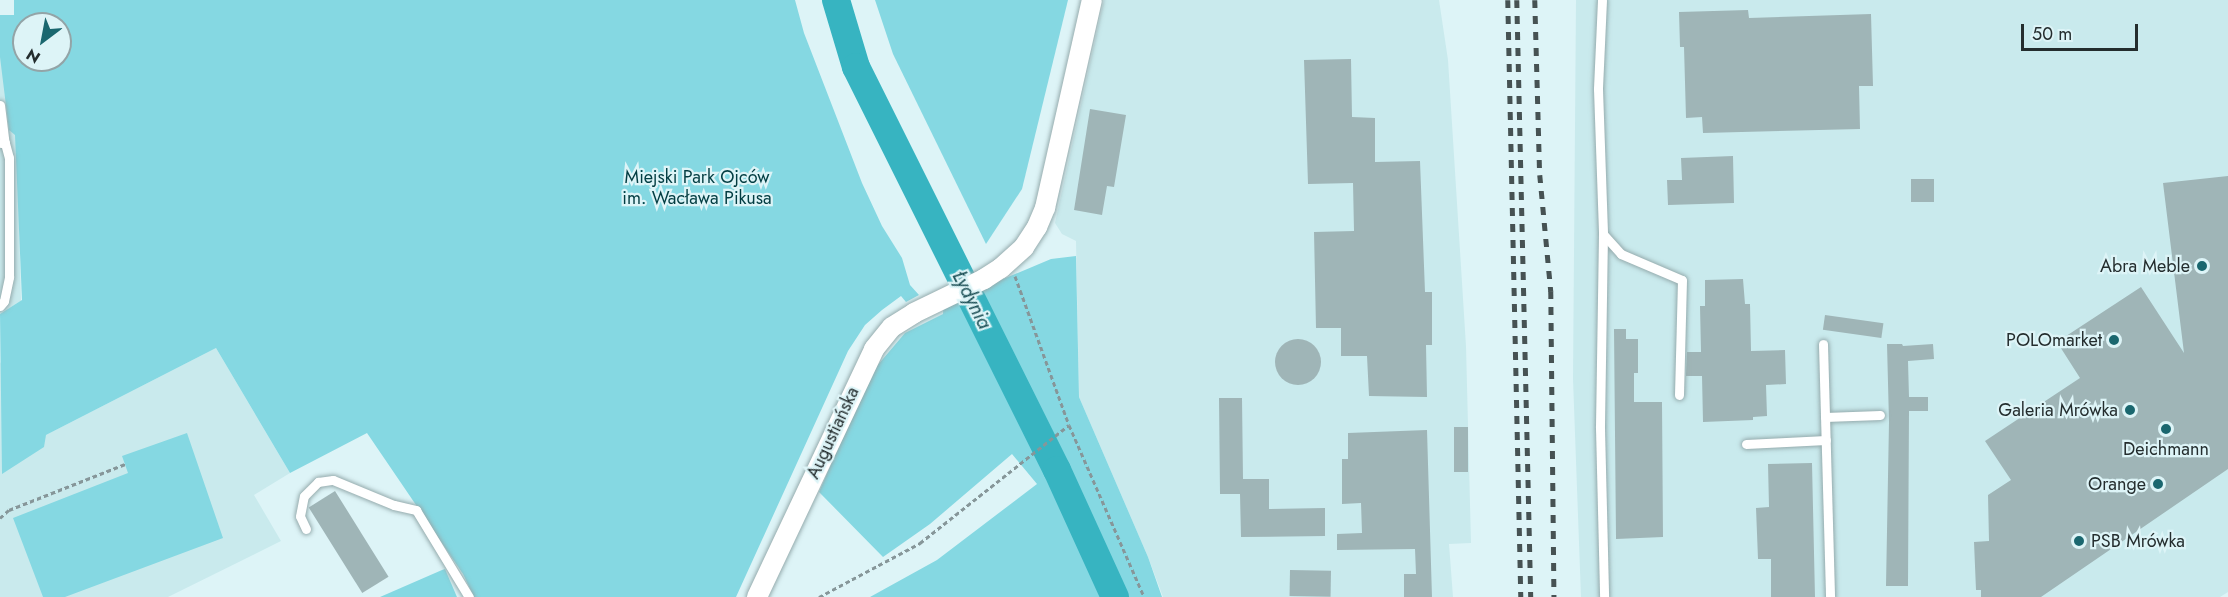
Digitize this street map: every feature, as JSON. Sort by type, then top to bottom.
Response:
[{"type":"street","points":[[1010,260],[1024,247],[1045,208],[1092,0]]},
{"type":"street","name":"Augustiańska","points":[[757,597],[874,349],[891,327],[914,313],[984,279],[1010,260]]},
{"type":"lane","points":[[1602,0],[1599,89],[1604,234],[1600,428],[1604,597]]},
{"type":"lane","points":[[0,105],[3,143],[9,158],[9,277],[6,295],[0,306]]},
{"type":"lane","points":[[1604,234],[1622,254],[1682,280],[1679,395]]},
{"type":"lane","points":[[1823,344],[1830,597]]},
{"type":"lane","points":[[1825,417],[1880,415]]},
{"type":"lane","points":[[1746,444],[1826,440]]},
{"type":"lane","points":[[306,529],[300,516],[304,496],[318,482],[333,480],[394,505],[416,510],[469,597]]},
{"type":"path","points":[[1010,260],[1069,425],[1144,597]]},
{"type":"path","points":[[819,597],[920,543],[1069,425]]},
{"type":"path","points":[[0,519],[9,510],[125,464]]},
{"type":"shaded area","points":[[1104,0],[1439,0],[1448,60],[1466,346],[1471,543],[1449,544],[1453,597],[1163,597],[1079,397],[1076,241],[1062,234],[1055,223]]},
{"type":"shaded area","points":[[1576,0],[2228,0],[2228,592],[2220,597],[1581,597],[1573,379]]},
{"type":"shaded area","points":[[0,15],[12,15],[21,301],[0,314]]},
{"type":"shaded area","points":[[216,348],[290,473],[254,495],[281,541],[168,597],[0,597],[0,362],[46,435]]},
{"type":"green space","name":"Miejski Park Ojców im. Wacława Pikusa","points":[[14,0],[795,0],[804,33],[862,183],[882,226],[902,258],[910,285],[919,295],[906,302],[901,296],[882,310],[865,325],[848,351],[736,597],[474,597],[463,574],[367,433],[290,473],[216,348],[46,435],[44,447],[2,474],[0,314],[22,300],[15,135],[9,130],[0,57],[0,15],[12,15],[12,72],[72,72],[72,12],[14,12]]},
{"type":"green space","points":[[875,0],[1068,0],[1022,189],[986,244],[893,54]]},
{"type":"green space","points":[[1076,256],[1079,397],[1148,557],[1162,597],[870,597],[937,560],[1037,484],[1012,454],[930,524],[883,557],[819,492],[871,373],[905,333],[943,314],[944,299],[989,285],[1051,259]]},
{"type":"green space","points":[[187,433],[223,538],[65,597],[43,597],[13,518],[128,473],[122,456]]},
{"type":"green space","points":[[445,569],[457,597],[380,597],[442,570]]},
{"type":"building","points":[[1748,10],[1749,18],[1871,14],[1873,86],[1859,86],[1860,129],[1703,133],[1702,117],[1686,118],[1684,47],[1680,47],[1679,12]]},
{"type":"building","points":[[1351,59],[1352,117],[1375,118],[1375,162],[1420,161],[1425,292],[1432,292],[1432,345],[1426,345],[1427,397],[1369,396],[1367,356],[1341,356],[1341,328],[1316,328],[1314,232],[1354,231],[1353,183],[1308,184],[1304,60]]},
{"type":"building","points":[[1090,109],[1126,115],[1114,187],[1107,186],[1102,215],[1074,210]]},
{"type":"building","points":[[1733,156],[1734,203],[1668,205],[1667,180],[1682,180],[1681,158]]},
{"type":"building","name":"Galeria Mrówka","points":[[2228,176],[2228,469],[2041,597],[1981,597],[1981,590],[1976,590],[1974,542],[1989,541],[1988,495],[2011,480],[1985,441],[2080,378],[2057,342],[2141,287],[2184,353],[2163,183]]},
{"type":"building","points":[[1911,179],[1934,179],[1934,202],[1911,202]]},
{"type":"building","points":[[1743,279],[1745,304],[1750,304],[1751,351],[1785,350],[1786,384],[1766,385],[1767,416],[1753,417],[1753,420],[1703,422],[1702,376],[1686,376],[1686,374],[1687,352],[1701,352],[1700,306],[1705,306],[1705,280]]},
{"type":"building","points":[[1825,315],[1883,323],[1881,338],[1823,330]]},
{"type":"building","points":[[1614,329],[1626,329],[1626,339],[1638,339],[1638,373],[1634,373],[1634,402],[1662,402],[1663,537],[1616,539]]},
{"type":"building","points":[[1298,339],[1314,346],[1321,362],[1314,378],[1298,385],[1282,378],[1275,362],[1282,346]]},
{"type":"building","points":[[1887,344],[1902,344],[1903,346],[1933,344],[1934,359],[1908,361],[1909,397],[1928,397],[1928,411],[1909,411],[1908,586],[1886,586],[1889,422]]},
{"type":"building","points":[[1219,398],[1242,398],[1243,479],[1269,479],[1269,509],[1325,508],[1325,536],[1241,537],[1240,494],[1220,494]]},
{"type":"building","points":[[1454,427],[1468,427],[1468,472],[1454,472]]},
{"type":"building","points":[[1427,430],[1432,597],[1404,597],[1404,574],[1416,574],[1415,549],[1337,550],[1337,534],[1362,533],[1361,503],[1342,504],[1342,459],[1348,459],[1348,433]]},
{"type":"building","points":[[1812,463],[1815,597],[1771,597],[1771,559],[1758,559],[1756,508],[1769,507],[1768,464]]},
{"type":"building","points":[[335,491],[389,577],[362,593],[309,507]]},
{"type":"building","points":[[1290,570],[1331,571],[1331,597],[1290,596]]},
{"type":"waterway","name":"Łydynia","points":[[836,0],[856,67],[1057,470],[1115,597]]},
{"type":"railway","points":[[1508,0],[1521,597]]},
{"type":"railway","points":[[1517,0],[1531,597]]},
{"type":"railway","points":[[1535,0],[1540,175],[1551,291],[1554,597]]},
{"type":"place","name":"Abra Meble","points":[[2202,266]]},
{"type":"place","name":"POLOmarket","points":[[2114,340]]},
{"type":"place","name":"Galeria Mrówka","points":[[2130,410]]},
{"type":"place","name":"Deichmann","points":[[2166,429]]},
{"type":"place","name":"Orange","points":[[2158,484]]},
{"type":"place","name":"PSB Mrówka","points":[[2079,541]]}]
